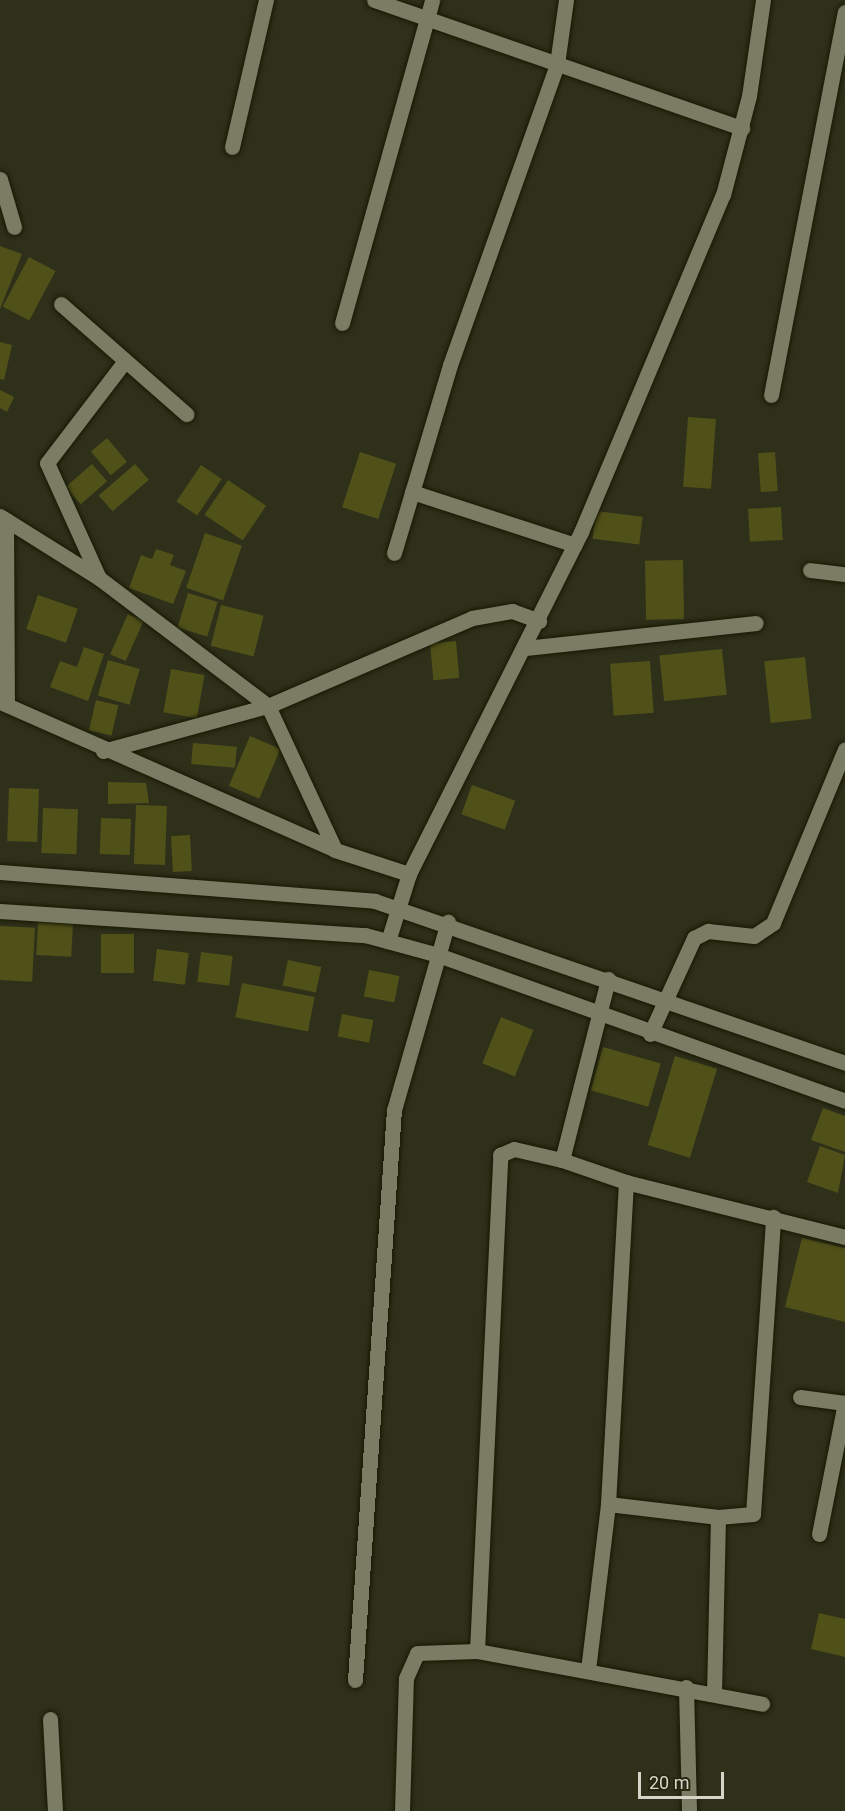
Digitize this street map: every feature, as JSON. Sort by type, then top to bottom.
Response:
[{"type":"street","points":[[232,147],[266,0]]},
{"type":"street","points":[[374,0],[742,128]]},
{"type":"street","points":[[342,322],[430,20],[432,0]]},
{"type":"street","points":[[394,553],[450,365],[557,64],[566,0]]},
{"type":"street","points":[[388,941],[409,874],[526,648],[575,545],[723,195],[742,128],[763,0]]},
{"type":"street","points":[[771,395],[839,76],[845,12]]},
{"type":"street","points":[[0,179],[14,227]]},
{"type":"street","points":[[61,304],[186,414]]},
{"type":"street","points":[[99,578],[46,463],[125,361]]},
{"type":"street","points":[[412,492],[575,545]]},
{"type":"street","points":[[3,518],[99,578],[268,706],[335,850]]},
{"type":"street","points":[[3,518],[4,704],[103,751],[335,850],[409,874]]},
{"type":"street","points":[[810,570],[845,574]]},
{"type":"street","points":[[103,751],[268,706],[472,618],[512,611],[539,621]]},
{"type":"street","points":[[526,648],[756,623]]},
{"type":"street","points":[[650,1034],[663,998],[699,933],[754,936],[773,923],[845,749]]},
{"type":"street","points":[[0,872],[212,885],[375,901],[448,922],[845,1063]]},
{"type":"street","points":[[0,911],[232,922],[388,941],[438,955],[599,1016],[845,1101]]},
{"type":"street","points":[[355,1680],[394,1110],[448,922]]},
{"type":"street","points":[[562,1160],[608,979]]},
{"type":"street","points":[[477,1651],[497,1164],[507,1150],[562,1160],[626,1182],[773,1217],[845,1237]]},
{"type":"street","points":[[588,1670],[608,1504],[626,1182]]},
{"type":"street","points":[[608,1504],[718,1516],[753,1514],[773,1217]]},
{"type":"street","points":[[800,1397],[845,1403],[819,1534]]},
{"type":"street","points":[[714,1694],[718,1516]]},
{"type":"street","points":[[402,1811],[400,1762],[411,1661],[417,1653],[431,1650],[477,1651],[687,1687],[762,1704]]},
{"type":"street","points":[[687,1687],[689,1811]]},
{"type":"street","points":[[50,1719],[55,1811]]},
{"type":"building","points":[[0,246],[22,254],[0,309]]},
{"type":"building","points":[[29,257],[55,271],[29,321],[3,306]]},
{"type":"building","points":[[0,342],[12,345],[4,380],[0,379]]},
{"type":"building","points":[[0,390],[14,397],[7,412],[0,408]]},
{"type":"building","points":[[688,417],[716,419],[711,489],[683,487]]},
{"type":"building","points":[[107,438],[127,462],[111,475],[91,451]]},
{"type":"building","points":[[360,452],[396,464],[378,519],[342,507]]},
{"type":"building","points":[[775,452],[778,491],[761,492],[758,453]]},
{"type":"building","points":[[92,464],[107,481],[81,504],[66,487]]},
{"type":"building","points":[[135,464],[149,480],[113,511],[99,495]]},
{"type":"building","points":[[201,465],[222,479],[197,515],[176,501]]},
{"type":"building","points":[[228,480],[266,506],[243,541],[205,515]]},
{"type":"building","points":[[781,507],[783,540],[750,542],[748,509]]},
{"type":"building","points":[[596,511],[643,517],[639,545],[593,539]]},
{"type":"building","points":[[205,533],[242,546],[223,601],[186,588]]},
{"type":"building","points":[[156,549],[174,555],[170,565],[186,571],[173,604],[129,588],[141,555],[152,559]]},
{"type":"building","points":[[683,560],[684,619],[646,620],[645,561]]},
{"type":"building","points":[[188,593],[218,602],[207,636],[177,627]]},
{"type":"building","points":[[38,595],[78,609],[66,643],[26,629]]},
{"type":"building","points":[[221,605],[264,616],[254,656],[211,646]]},
{"type":"building","points":[[128,614],[144,621],[126,661],[110,654]]},
{"type":"building","points":[[456,641],[459,678],[433,680],[430,643]]},
{"type":"building","points":[[84,647],[104,654],[88,701],[50,687],[60,661],[77,667]]},
{"type":"building","points":[[722,649],[727,695],[664,701],[659,656]]},
{"type":"building","points":[[805,657],[811,719],[771,723],[764,661]]},
{"type":"building","points":[[108,660],[140,669],[130,705],[98,696]]},
{"type":"building","points":[[650,661],[654,713],[614,716],[610,664]]},
{"type":"building","points":[[171,669],[204,675],[197,718],[163,712]]},
{"type":"building","points":[[96,700],[118,705],[111,735],[89,730]]},
{"type":"building","points":[[250,736],[280,749],[259,799],[229,786]]},
{"type":"building","points":[[193,743],[237,747],[235,768],[191,764]]},
{"type":"building","points":[[108,782],[146,783],[149,803],[108,804]]},
{"type":"building","points":[[472,785],[515,801],[505,830],[461,814]]},
{"type":"building","points":[[9,788],[39,789],[37,842],[7,841]]},
{"type":"building","points":[[136,805],[167,806],[165,865],[134,864]]},
{"type":"building","points":[[43,808],[78,809],[76,854],[41,853]]},
{"type":"building","points":[[101,818],[131,819],[130,855],[100,854]]},
{"type":"building","points":[[190,835],[192,871],[173,872],[171,836]]},
{"type":"building","points":[[38,922],[73,924],[71,957],[36,955]]},
{"type":"building","points":[[0,926],[35,928],[32,982],[0,980]]},
{"type":"building","points":[[101,934],[134,934],[134,973],[101,973]]},
{"type":"building","points":[[157,949],[189,953],[185,985],[153,981]]},
{"type":"building","points":[[201,952],[233,956],[229,986],[197,982]]},
{"type":"building","points":[[288,960],[321,967],[316,993],[283,985]]},
{"type":"building","points":[[369,970],[399,976],[394,1002],[364,997]]},
{"type":"building","points":[[242,983],[315,997],[308,1031],[235,1017]]},
{"type":"building","points":[[342,1014],[373,1020],[369,1043],[338,1037]]},
{"type":"building","points":[[501,1017],[533,1030],[515,1076],[482,1063]]},
{"type":"building","points":[[603,1047],[661,1064],[648,1107],[591,1090]]},
{"type":"building","points":[[675,1056],[717,1069],[690,1158],[648,1145]]},
{"type":"building","points":[[823,1108],[845,1116],[845,1152],[811,1140]]},
{"type":"building","points":[[820,1146],[845,1155],[838,1193],[807,1182]]},
{"type":"building","points":[[802,1238],[845,1248],[845,1322],[785,1307]]},
{"type":"building","points":[[819,1613],[845,1619],[845,1657],[811,1649]]}]
